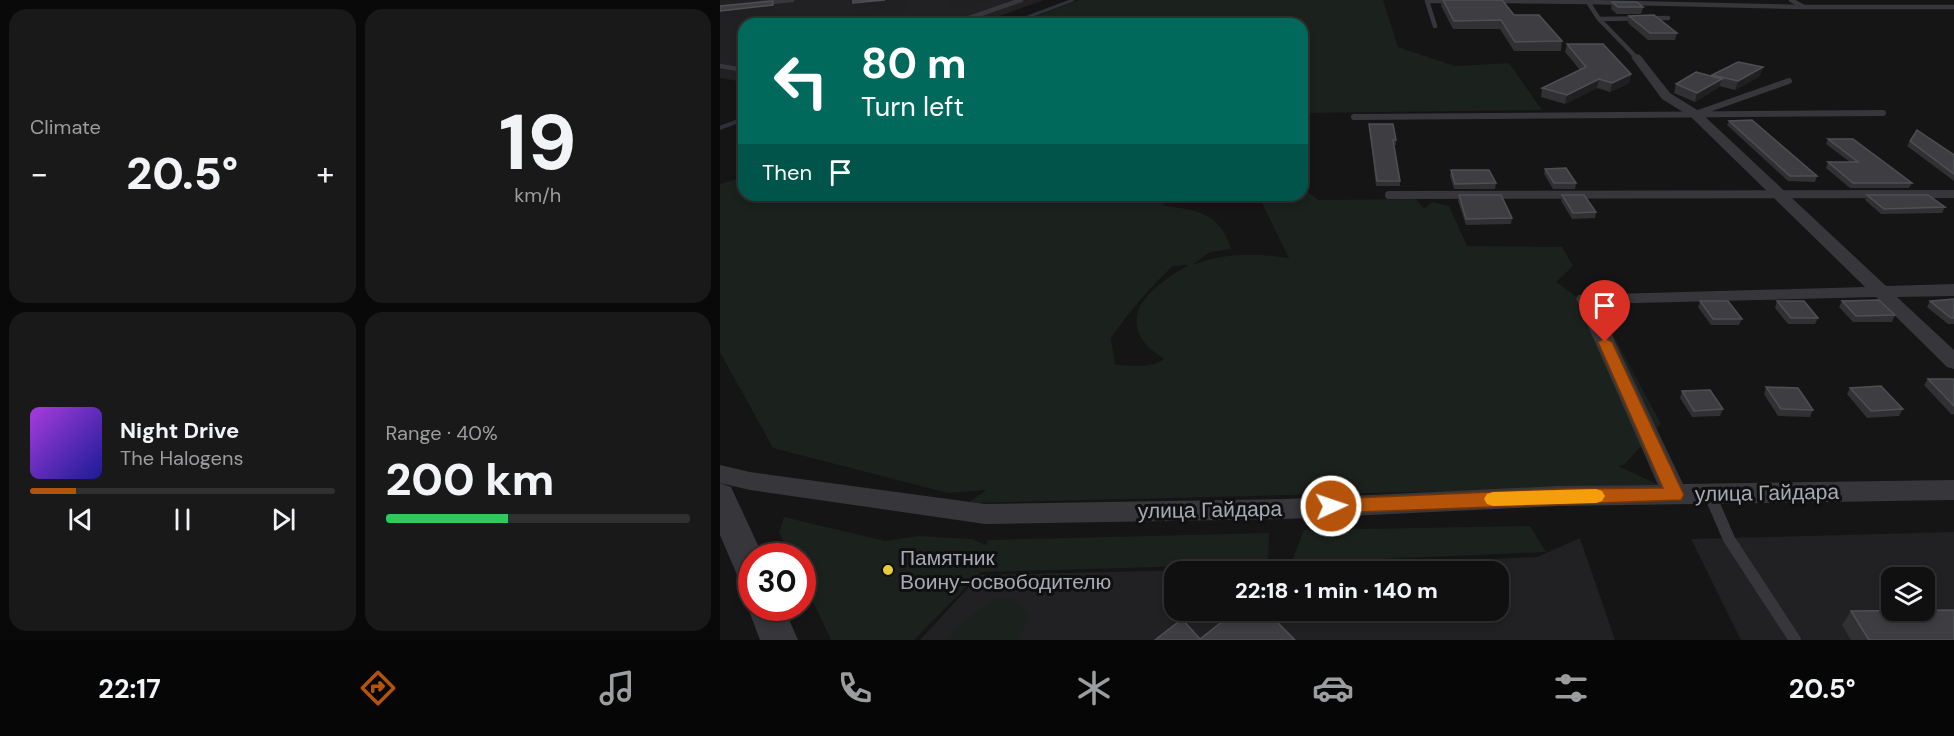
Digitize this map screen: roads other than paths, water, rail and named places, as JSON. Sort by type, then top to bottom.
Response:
[{"type":"street","points":[[1636,57],[1666,96],[1696,115],[1954,362]]},
{"type":"street","points":[[1675,495],[1585,299],[1954,290]]},
{"type":"street","name":"улица Гайдара","points":[[720,474],[985,513],[1286,509],[1558,496],[1954,490]]},
{"type":"street","points":[[720,495],[740,543]]},
{"type":"street","points":[[771,621],[779,640]]},
{"type":"lane","points":[[751,4],[792,0]]},
{"type":"lane","points":[[969,18],[1021,0]]},
{"type":"lane","points":[[1791,0],[1804,7]]},
{"type":"lane","points":[[1435,26],[1428,1],[1460,1]]},
{"type":"lane","points":[[1481,1],[1804,7],[1954,7]]},
{"type":"lane","points":[[1588,2],[1599,19],[1636,57]]},
{"type":"lane","points":[[1599,19],[1668,18]]},
{"type":"lane","points":[[720,66],[738,69]]},
{"type":"lane","points":[[1696,115],[1789,81]]},
{"type":"lane","points":[[1354,117],[1882,113]]},
{"type":"lane","points":[[1389,195],[1954,194]]},
{"type":"lane","points":[[1710,495],[1729,539],[1795,640]]},
{"type":"waterway","points":[[1025,18],[1073,0]]},
{"type":"waterway","points":[[720,128],[738,121]]},
{"type":"place","name":"Памятник Воину-освободителю","points":[[888,570]]}]
